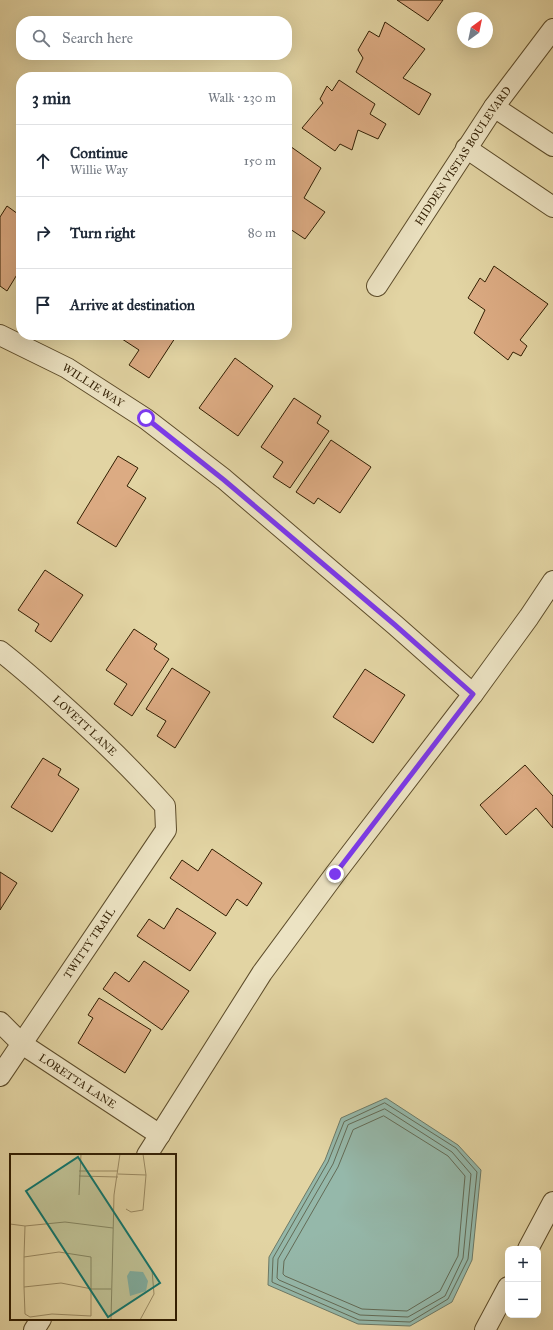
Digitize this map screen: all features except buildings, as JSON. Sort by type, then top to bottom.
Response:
[{"type":"street","name":"HIDDEN VISTAS BOULEVARD","points":[[376,286],[494,107],[553,29]]},
{"type":"street","points":[[494,107],[553,146]]},
{"type":"street","points":[[466,148],[553,206]]},
{"type":"street","name":"WILLIE WAY","points":[[0,334],[67,368],[146,418],[224,480],[395,625],[473,694]]},
{"type":"street","points":[[148,1154],[262,973],[335,874],[473,694],[530,617],[553,581]]},
{"type":"street","name":"LOVETT LANE","points":[[0,651],[20,666],[89,728],[165,806]]},
{"type":"street","name":"TWITTY TRAIL","points":[[0,1076],[166,830],[165,806]]},
{"type":"street","name":"LORETTA LANE","points":[[0,1022],[22,1044],[160,1135]]},
{"type":"street","points":[[530,1246],[553,1202]]},
{"type":"street","points":[[484,1330],[505,1292]]},
{"type":"street","points":[[34,1330],[40,1320]]},
{"type":"water","points":[[386,1098],[458,1145],[481,1170],[472,1260],[452,1302],[410,1326],[358,1324],[268,1285],[269,1257],[325,1160],[341,1118]]},
{"type":"route","points":[[146,418],[224,480],[395,625],[473,694],[387,804],[335,874]]}]
